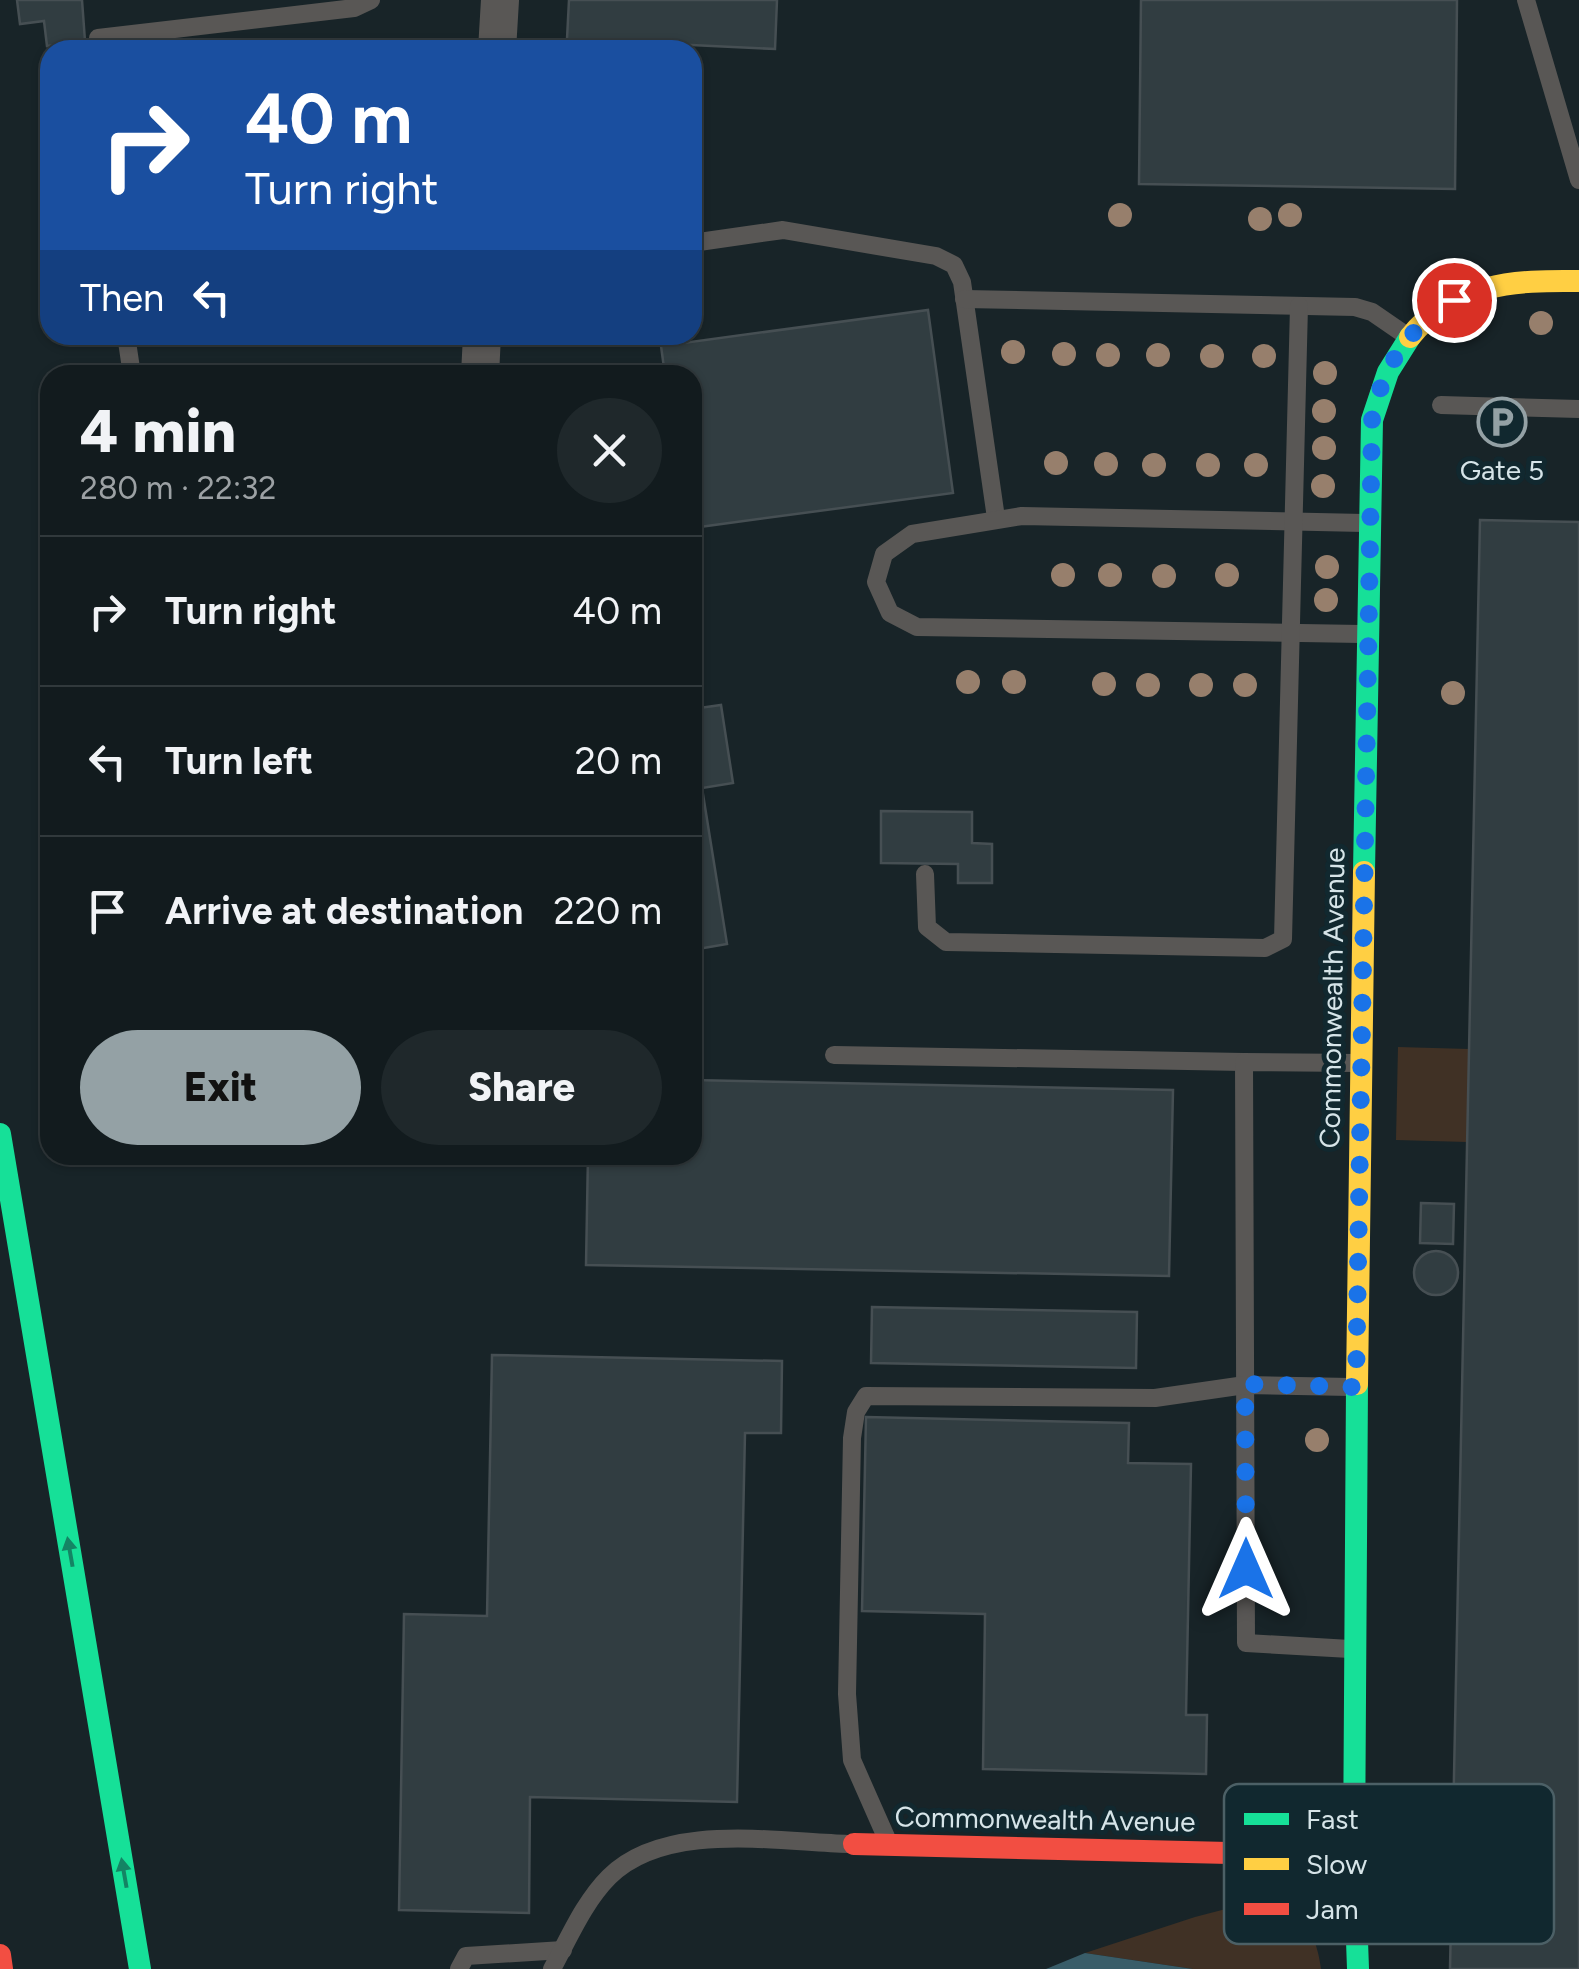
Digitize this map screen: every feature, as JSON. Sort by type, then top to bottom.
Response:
[{"type":"main road","name":"Commonwealth Avenue","points":[[1354,1784],[1360,1063],[1375,404],[1386,372],[1409,338],[1440,309],[1485,287],[1517,280],[1579,281]]},
{"type":"main road","points":[[0,1134],[140,1969]]},
{"type":"main road","name":"Commonwealth Avenue","points":[[854,1844],[1224,1853]]},
{"type":"main road","name":"Commonwealth Avenue","points":[[1357,1944],[1358,1969]]},
{"type":"main road","points":[[0,1955],[2,1969]]},
{"type":"street","points":[[498,40],[500,0]]},
{"type":"lane","points":[[98,38],[354,8],[371,0]]},
{"type":"lane","points":[[1526,0],[1579,180]]},
{"type":"lane","points":[[702,242],[783,230],[936,256],[958,270],[996,518]]},
{"type":"lane","points":[[964,299],[1359,307],[1409,338]]},
{"type":"lane","points":[[925,874],[927,926],[946,942],[1277,944],[1286,928],[1299,306]]},
{"type":"lane","points":[[1441,405],[1579,409]]},
{"type":"lane","points":[[1368,634],[918,627],[898,620],[884,606],[877,572],[894,542],[912,534],[996,518],[1370,523]]},
{"type":"lane","points":[[834,1055],[1360,1063]]},
{"type":"lane","points":[[1244,1062],[1246,1643],[1355,1649]]},
{"type":"lane","points":[[890,1846],[852,1760],[852,1438],[860,1403],[878,1393],[1155,1398],[1245,1384],[1356,1387]]},
{"type":"lane","points":[[552,1969],[610,1876],[658,1847],[700,1841],[854,1844]]},
{"type":"lane","points":[[459,1969],[466,1956],[563,1950]]},
{"type":"shaded area","points":[[1398,1047],[1469,1049],[1467,1142],[1396,1140]]},
{"type":"shaded area","points":[[1224,1909],[1224,1944],[1315,1944],[1321,1969],[1193,1969],[1085,1953]]},
{"type":"water","points":[[1085,1953],[1193,1969],[1046,1969]]},
{"type":"building","points":[[17,0],[82,0],[85,40],[46,40],[44,21],[20,24]]},
{"type":"building","points":[[569,0],[777,0],[775,49],[702,45],[702,40],[567,39]]},
{"type":"building","points":[[1141,0],[1457,0],[1455,189],[1139,184]]},
{"type":"building","points":[[928,310],[953,493],[702,527],[702,365],[664,365],[661,346],[702,345],[702,340]]},
{"type":"building","points":[[1480,520],[1579,522],[1579,1969],[1450,1969],[1451,1944],[1554,1944],[1554,1784],[1454,1784]]},
{"type":"building","points":[[721,705],[733,783],[702,788],[702,708]]},
{"type":"building","points":[[702,788],[727,944],[702,948]]},
{"type":"building","points":[[881,811],[972,812],[972,843],[992,844],[992,883],[958,883],[958,864],[881,863]]},
{"type":"building","points":[[702,1080],[1173,1090],[1169,1276],[586,1265],[588,1165],[702,1165]]},
{"type":"building","points":[[1421,1203],[1454,1204],[1453,1244],[1420,1243]]},
{"type":"building","points":[[1436,1251],[1452,1257],[1458,1273],[1452,1289],[1436,1295],[1420,1289],[1414,1273],[1420,1257]]},
{"type":"building","points":[[872,1307],[1137,1312],[1136,1368],[871,1363]]},
{"type":"building","points":[[492,1355],[782,1361],[781,1433],[745,1433],[737,1802],[530,1797],[529,1913],[399,1910],[404,1614],[487,1616]]},
{"type":"building","points":[[866,1417],[1129,1423],[1128,1463],[1191,1464],[1186,1715],[1207,1715],[1206,1774],[983,1769],[985,1614],[862,1611]]},
{"type":"traffic: fast","points":[[1364,872],[1372,420],[1388,372],[1410,337]]},
{"type":"traffic: fast","points":[[0,1134],[140,1969]]},
{"type":"traffic: fast","points":[[1354,1784],[1357,1384]]},
{"type":"traffic: fast","points":[[1357,1944],[1358,1969]]},
{"type":"traffic: slow","points":[[1410,337],[1427,319],[1465,295],[1509,284],[1579,281]]},
{"type":"traffic: slow","points":[[1357,1384],[1364,872]]},
{"type":"traffic: jam","points":[[854,1844],[1224,1853]]},
{"type":"traffic: jam","points":[[0,1955],[2,1969]]},
{"type":"place","name":"Gate 5","points":[[1502,422]]},
{"type":"route","points":[[1246,1569],[1245,1384],[1356,1387],[1372,420],[1394,357],[1414,330],[1454,300]]}]
